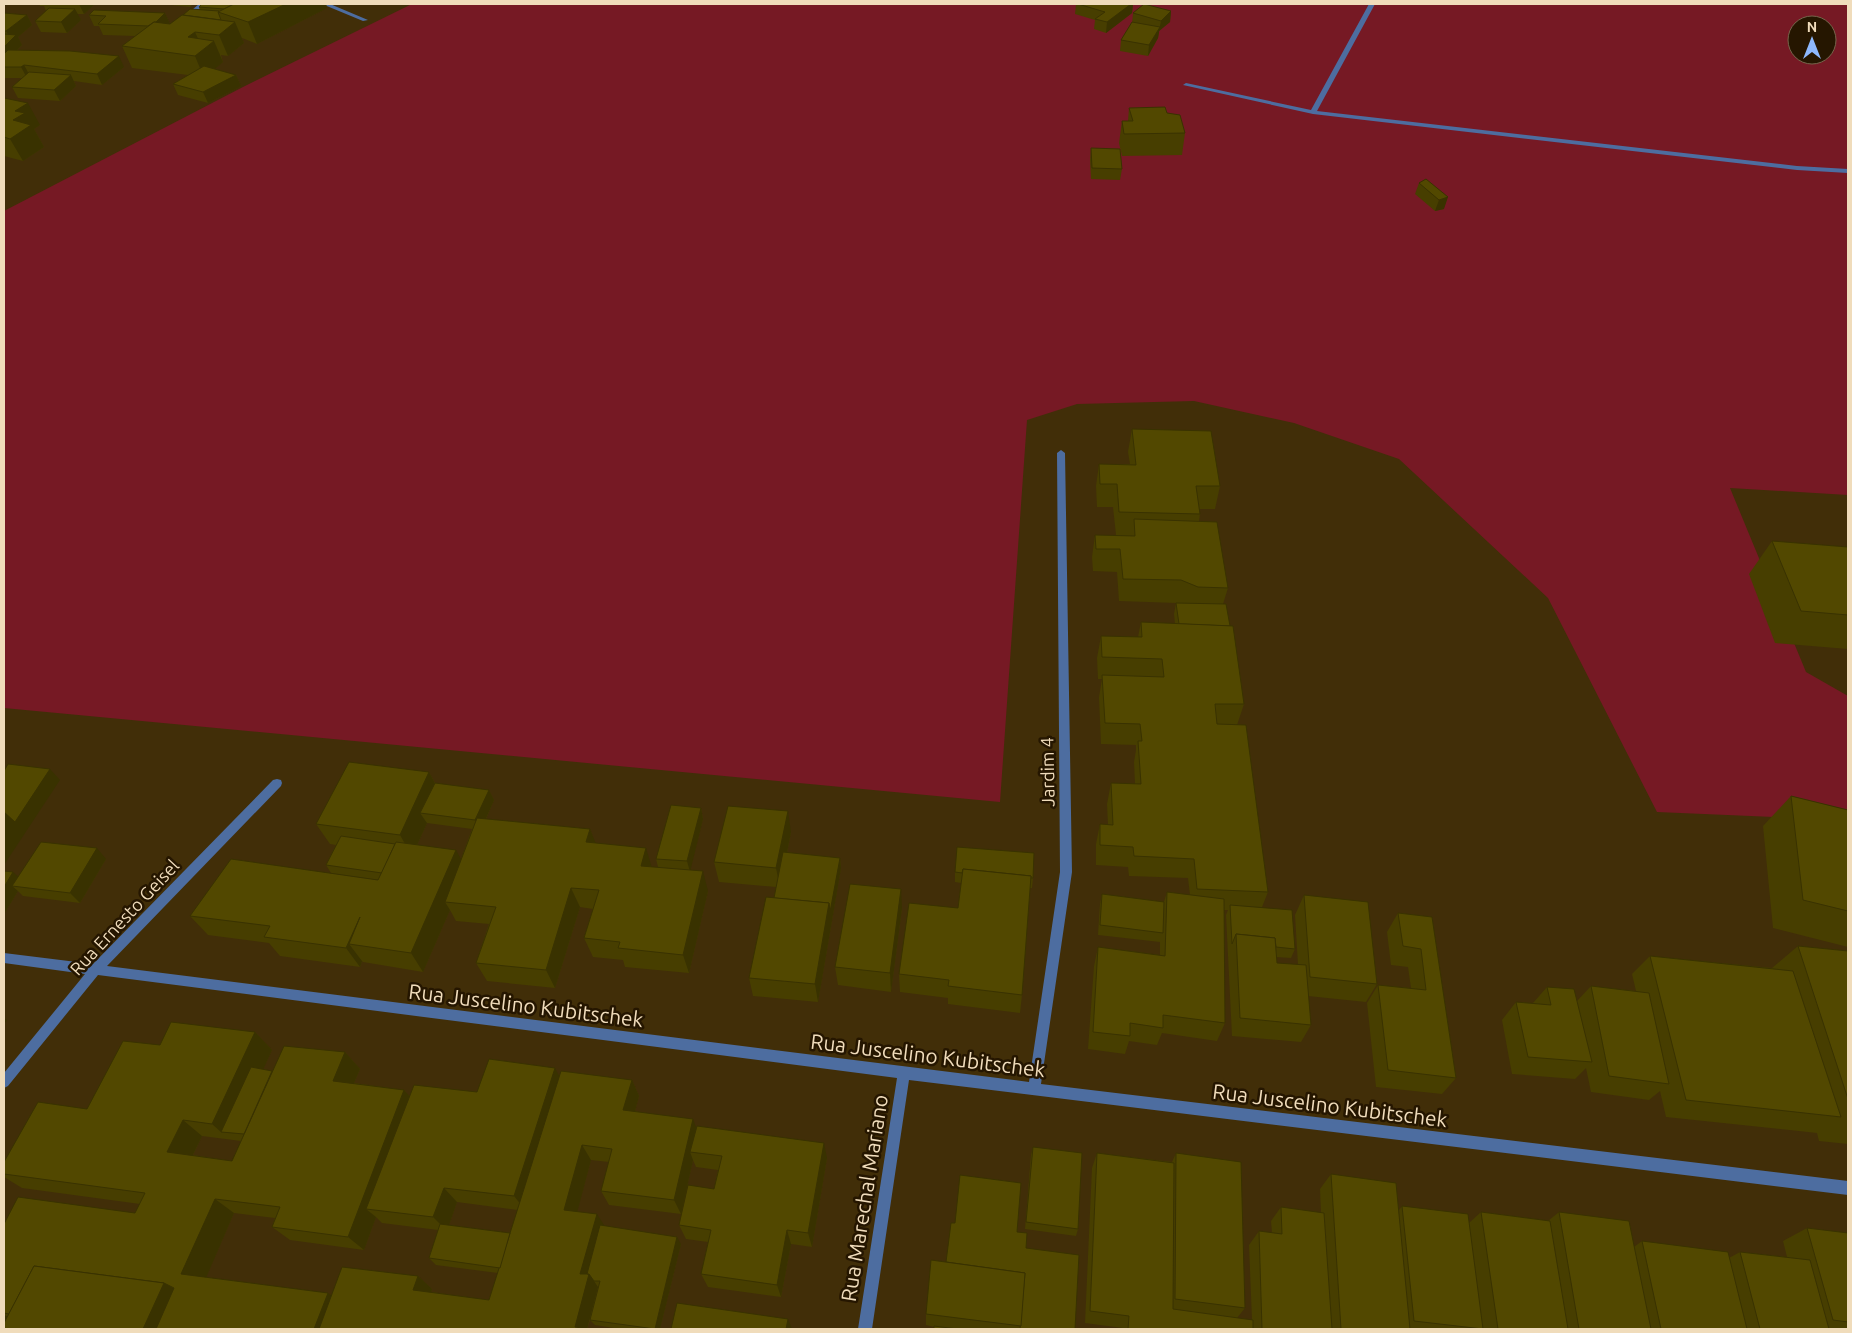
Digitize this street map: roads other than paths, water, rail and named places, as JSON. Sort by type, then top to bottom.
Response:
[{"type":"street","points":[[181,23],[202,4]]},
{"type":"street","points":[[325,4],[365,20]]},
{"type":"street","points":[[1313,112],[1372,4]]},
{"type":"street","points":[[1186,85],[1313,112],[1797,168],[1848,171]]},
{"type":"street","name":"Jardim 4","points":[[1034,1088],[1066,872],[1061,453]]},
{"type":"street","name":"Rua Ernesto Geisel","points":[[4,1082],[95,970],[277,783]]},
{"type":"street","name":"Rua Juscelino Kubitschek","points":[[4,958],[904,1073],[1848,1188]]},
{"type":"street","name":"Rua Marechal Mariano","points":[[864,1329],[904,1073]]}]
